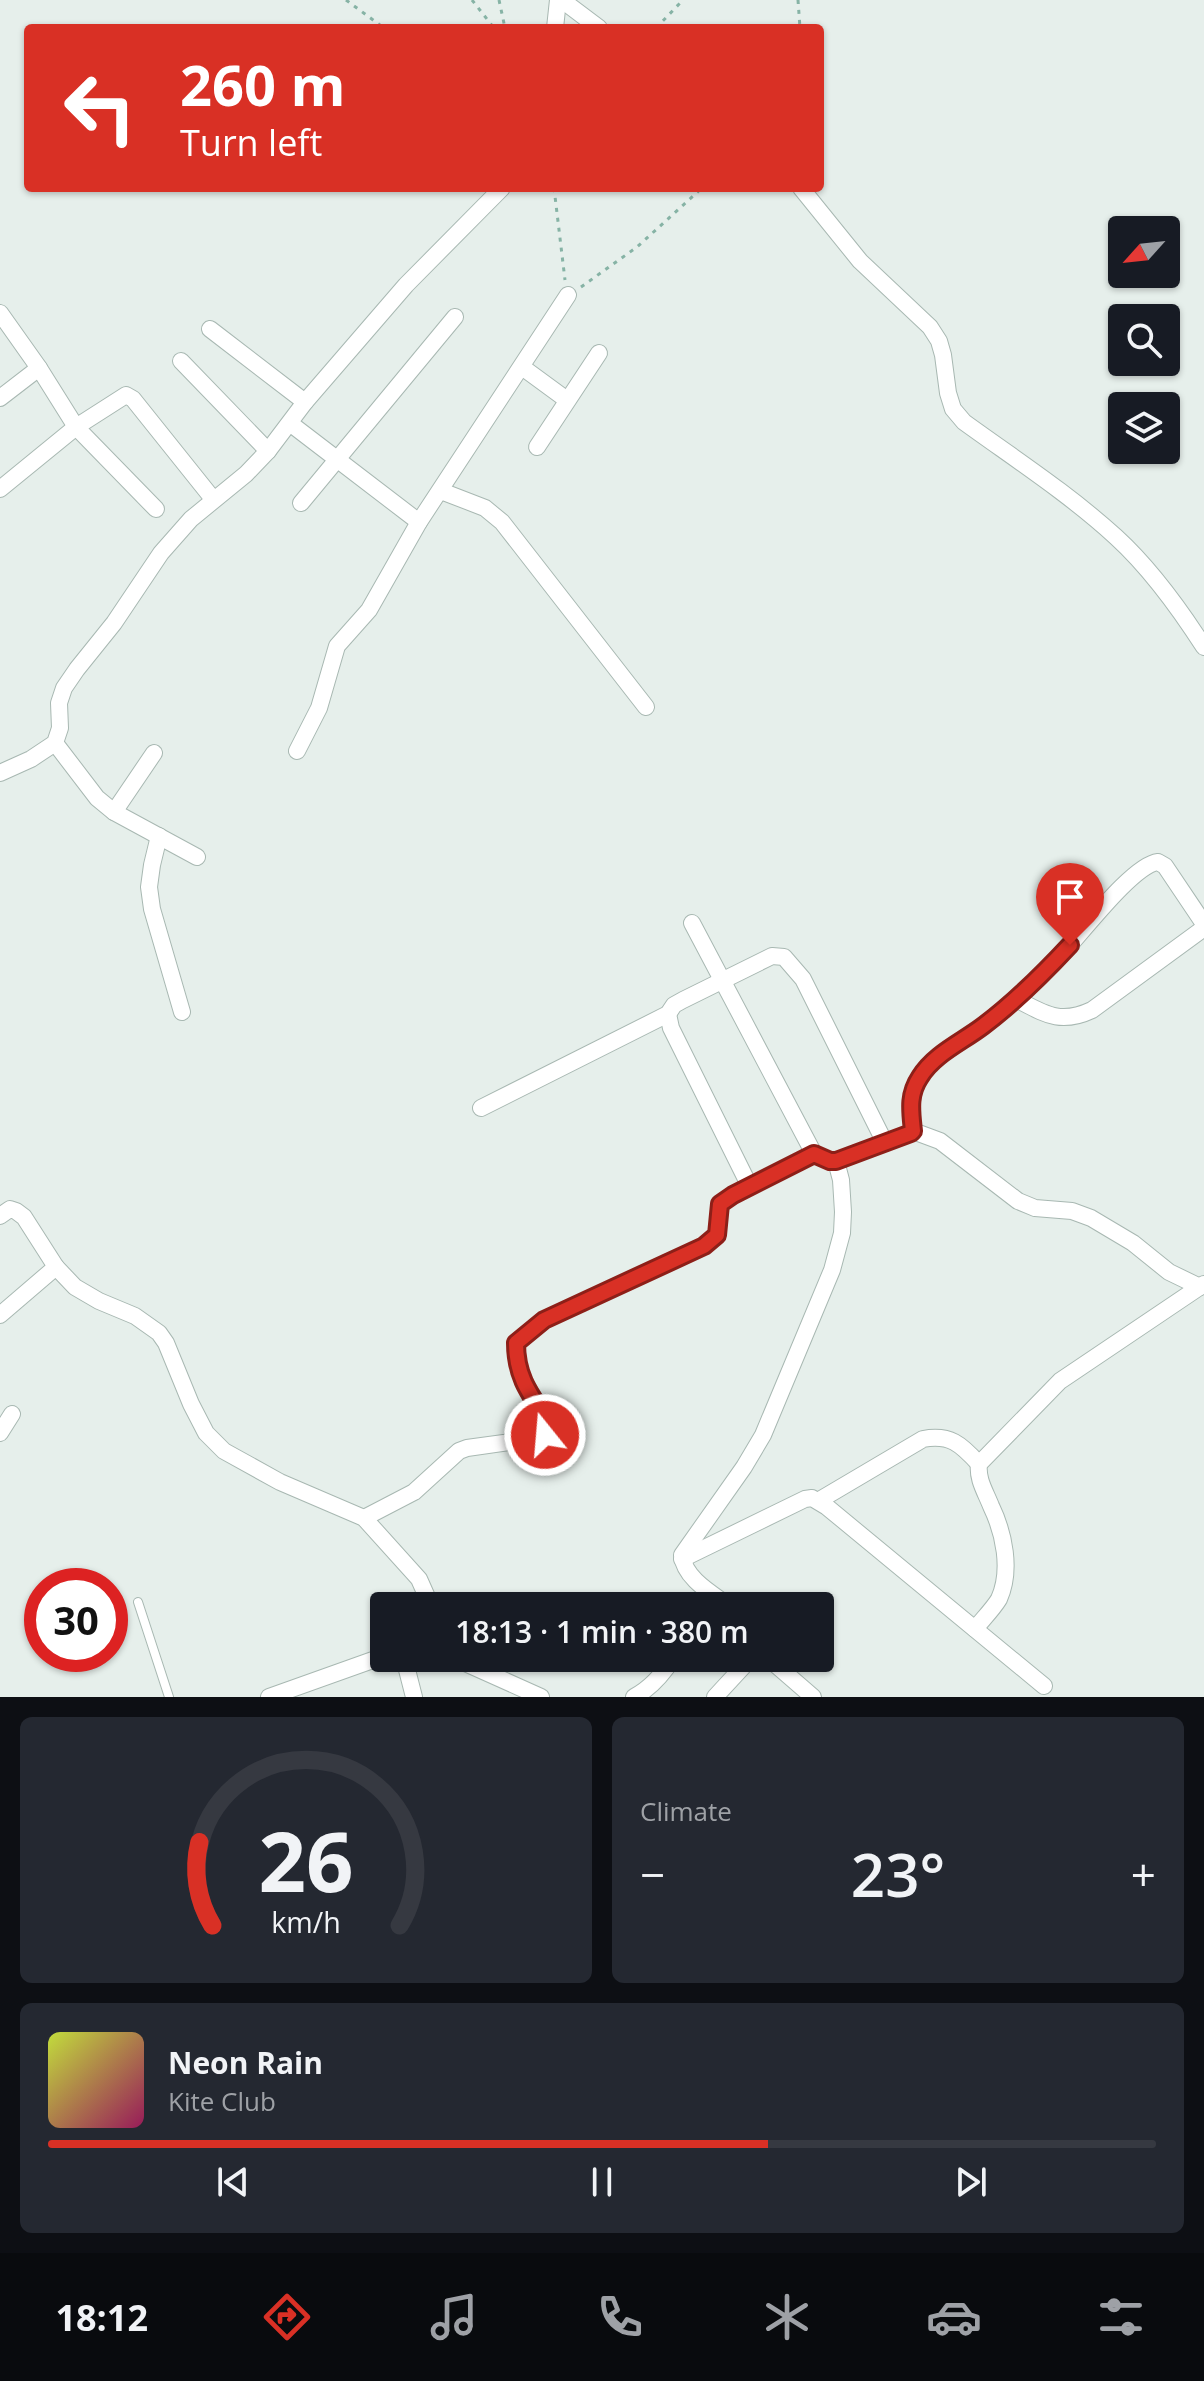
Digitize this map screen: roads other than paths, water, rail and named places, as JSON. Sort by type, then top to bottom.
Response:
[{"type":"street","points":[[556,24],[560,0],[593,24]]},
{"type":"street","points":[[0,773],[31,759],[55,743],[60,728],[59,703],[64,688],[114,623],[161,553],[191,519],[246,474],[268,451],[305,402],[406,285],[498,192]]},
{"type":"street","points":[[804,192],[860,261],[930,327],[943,355],[953,409],[964,422],[1117,538],[1173,601],[1204,647]]},
{"type":"street","points":[[297,751],[319,708],[337,646],[369,610],[419,522],[568,295]]},
{"type":"street","points":[[0,313],[76,427],[156,509]]},
{"type":"street","points":[[301,503],[455,317]]},
{"type":"street","points":[[210,329],[305,402]]},
{"type":"street","points":[[537,447],[599,353]]},
{"type":"street","points":[[181,361],[268,451]]},
{"type":"street","points":[[522,367],[567,400]]},
{"type":"street","points":[[0,398],[39,368]]},
{"type":"street","points":[[0,489],[76,427],[126,395],[133,399],[213,499]]},
{"type":"street","points":[[291,424],[419,522]]},
{"type":"street","points":[[441,491],[485,508],[502,522],[646,707]]},
{"type":"street","points":[[55,743],[97,798],[114,812],[197,857]]},
{"type":"street","points":[[114,812],[154,753]]},
{"type":"street","points":[[159,836],[149,887],[152,909],[182,1012]]},
{"type":"street","points":[[913,1131],[909,1111],[912,1093],[929,1065],[1016,999],[1085,930],[1112,896],[1145,866],[1158,862],[1165,866],[1204,926],[1092,1010],[1080,1015],[1057,1018],[1016,999]]},
{"type":"street","points":[[692,923],[814,1154],[836,1161],[913,1131]]},
{"type":"street","points":[[481,1108],[668,1014],[674,1005],[723,980],[772,956],[784,957],[803,979],[885,1143]]},
{"type":"street","points":[[668,1014],[671,1028],[750,1187]]},
{"type":"street","points":[[913,1131],[940,1141],[1018,1201],[1035,1208],[1072,1211],[1091,1218],[1133,1243],[1169,1272],[1202,1285]]},
{"type":"street","points":[[364,1518],[414,1492],[459,1451],[545,1435],[549,1426],[524,1384],[516,1362],[516,1343],[544,1320],[704,1246],[717,1235],[720,1204],[814,1154]]},
{"type":"street","points":[[707,1592],[688,1572],[682,1559],[684,1550],[763,1435],[832,1270],[842,1233],[843,1212],[836,1161]]},
{"type":"street","points":[[0,1216],[10,1209],[20,1213],[56,1267],[75,1287],[135,1316],[159,1333],[206,1433],[224,1451],[280,1482],[364,1518],[419,1579],[425,1592]]},
{"type":"street","points":[[0,1315],[56,1267]]},
{"type":"street","points":[[979,1464],[1060,1381],[1202,1285]]},
{"type":"street","points":[[0,1433],[12,1414]]},
{"type":"street","points":[[818,1501],[923,1439],[937,1436],[966,1449],[979,1464],[979,1479],[998,1521],[1005,1553],[1004,1580],[998,1600],[975,1629]]},
{"type":"street","points":[[682,1559],[812,1498],[1044,1686]]},
{"type":"street","points":[[269,1697],[308,1690],[370,1662]]},
{"type":"street","points":[[408,1672],[414,1697]]},
{"type":"street","points":[[485,1672],[541,1697]]},
{"type":"street","points":[[639,1696],[663,1672]]},
{"type":"street","points":[[715,1697],[738,1672]]},
{"type":"street","points":[[784,1672],[813,1697]]},
{"type":"lane","points":[[138,1602],[169,1697]]}]
